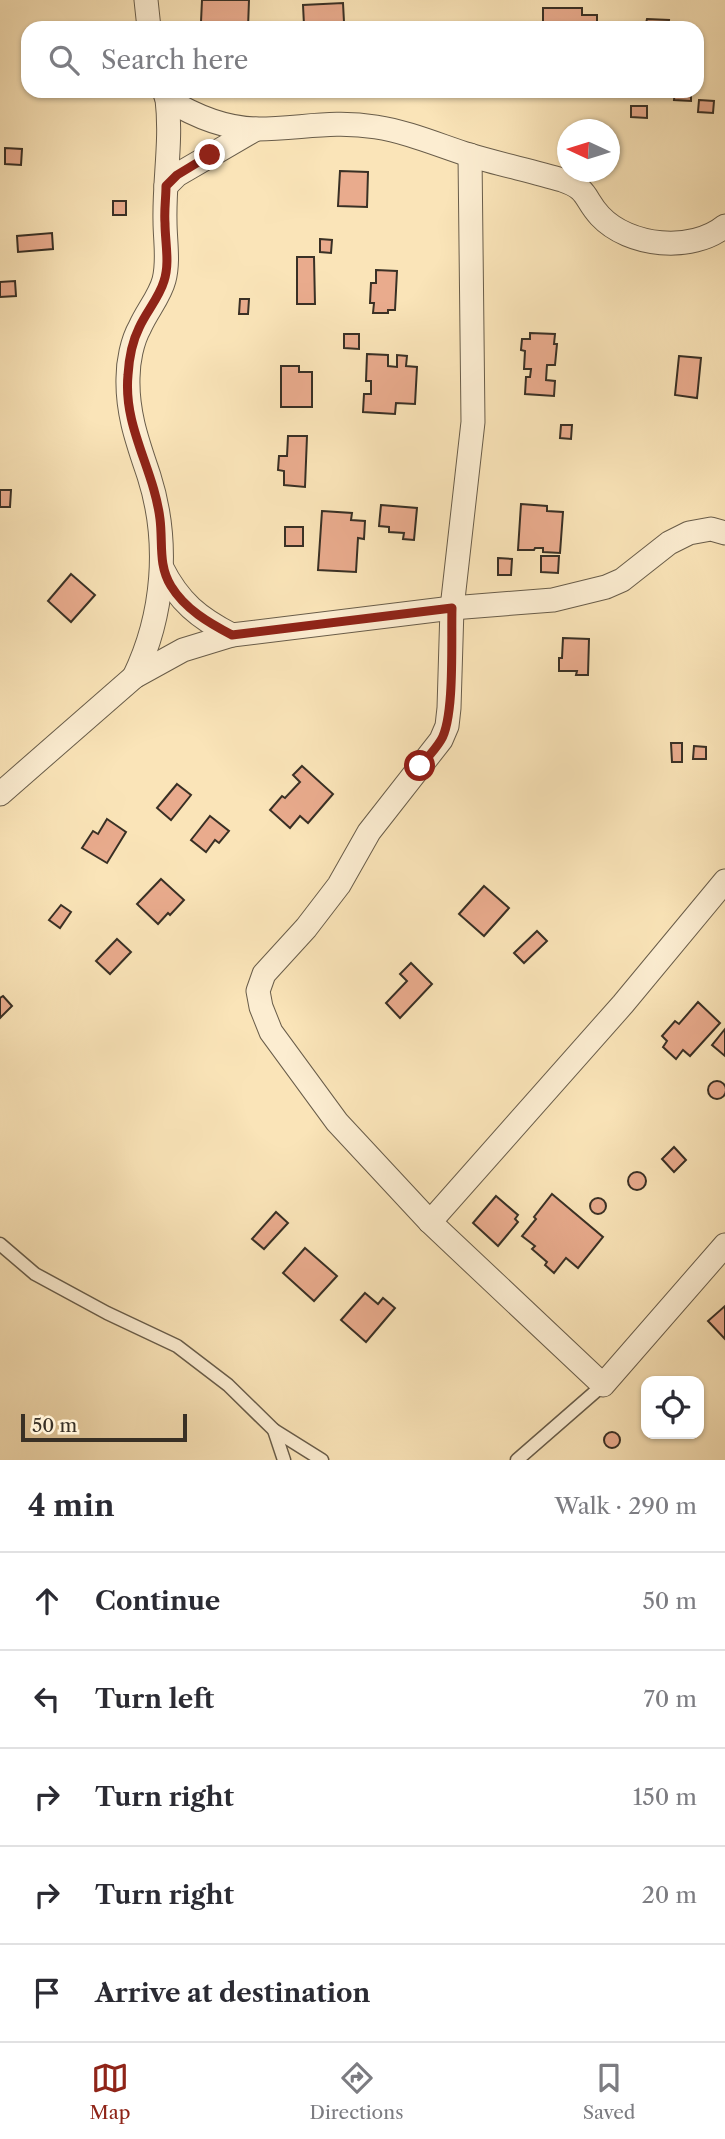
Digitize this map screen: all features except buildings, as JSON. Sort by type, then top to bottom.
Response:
[{"type":"street","points":[[146,0],[148,21]]},
{"type":"street","points":[[134,677],[146,651],[154,622],[163,542],[160,515],[129,412],[128,376],[132,349],[139,328],[164,281],[170,124],[166,98]]},
{"type":"street","points":[[169,98],[185,110],[206,119],[256,129],[325,123],[353,124],[408,135],[577,185],[588,197],[598,215],[618,232],[649,242],[682,243],[725,226]]},
{"type":"street","points":[[166,186],[177,175],[256,129]]},
{"type":"street","points":[[470,155],[473,422],[452,608],[447,726],[441,740],[369,832],[339,885],[306,929],[264,974],[258,991],[261,1007],[271,1032],[337,1122],[430,1222],[603,1385],[725,1245]]},
{"type":"street","points":[[0,794],[134,677],[183,650],[232,635],[452,608],[553,600],[606,587],[622,580],[669,543],[689,533],[711,529],[725,533]]},
{"type":"street","points":[[162,568],[171,586],[193,611],[232,635]]},
{"type":"street","points":[[430,1222],[623,1004],[725,881]]},
{"type":"lane","points":[[0,1244],[35,1275],[177,1346],[228,1385],[275,1430],[322,1460]]},
{"type":"lane","points":[[517,1460],[603,1385]]},
{"type":"lane","points":[[275,1430],[284,1460]]},
{"type":"route","points":[[210,155],[177,175],[166,186],[167,255],[164,281],[139,328],[132,349],[128,376],[129,412],[160,515],[162,568],[171,586],[193,611],[232,635],[452,608],[447,726],[441,740],[420,766]]}]
